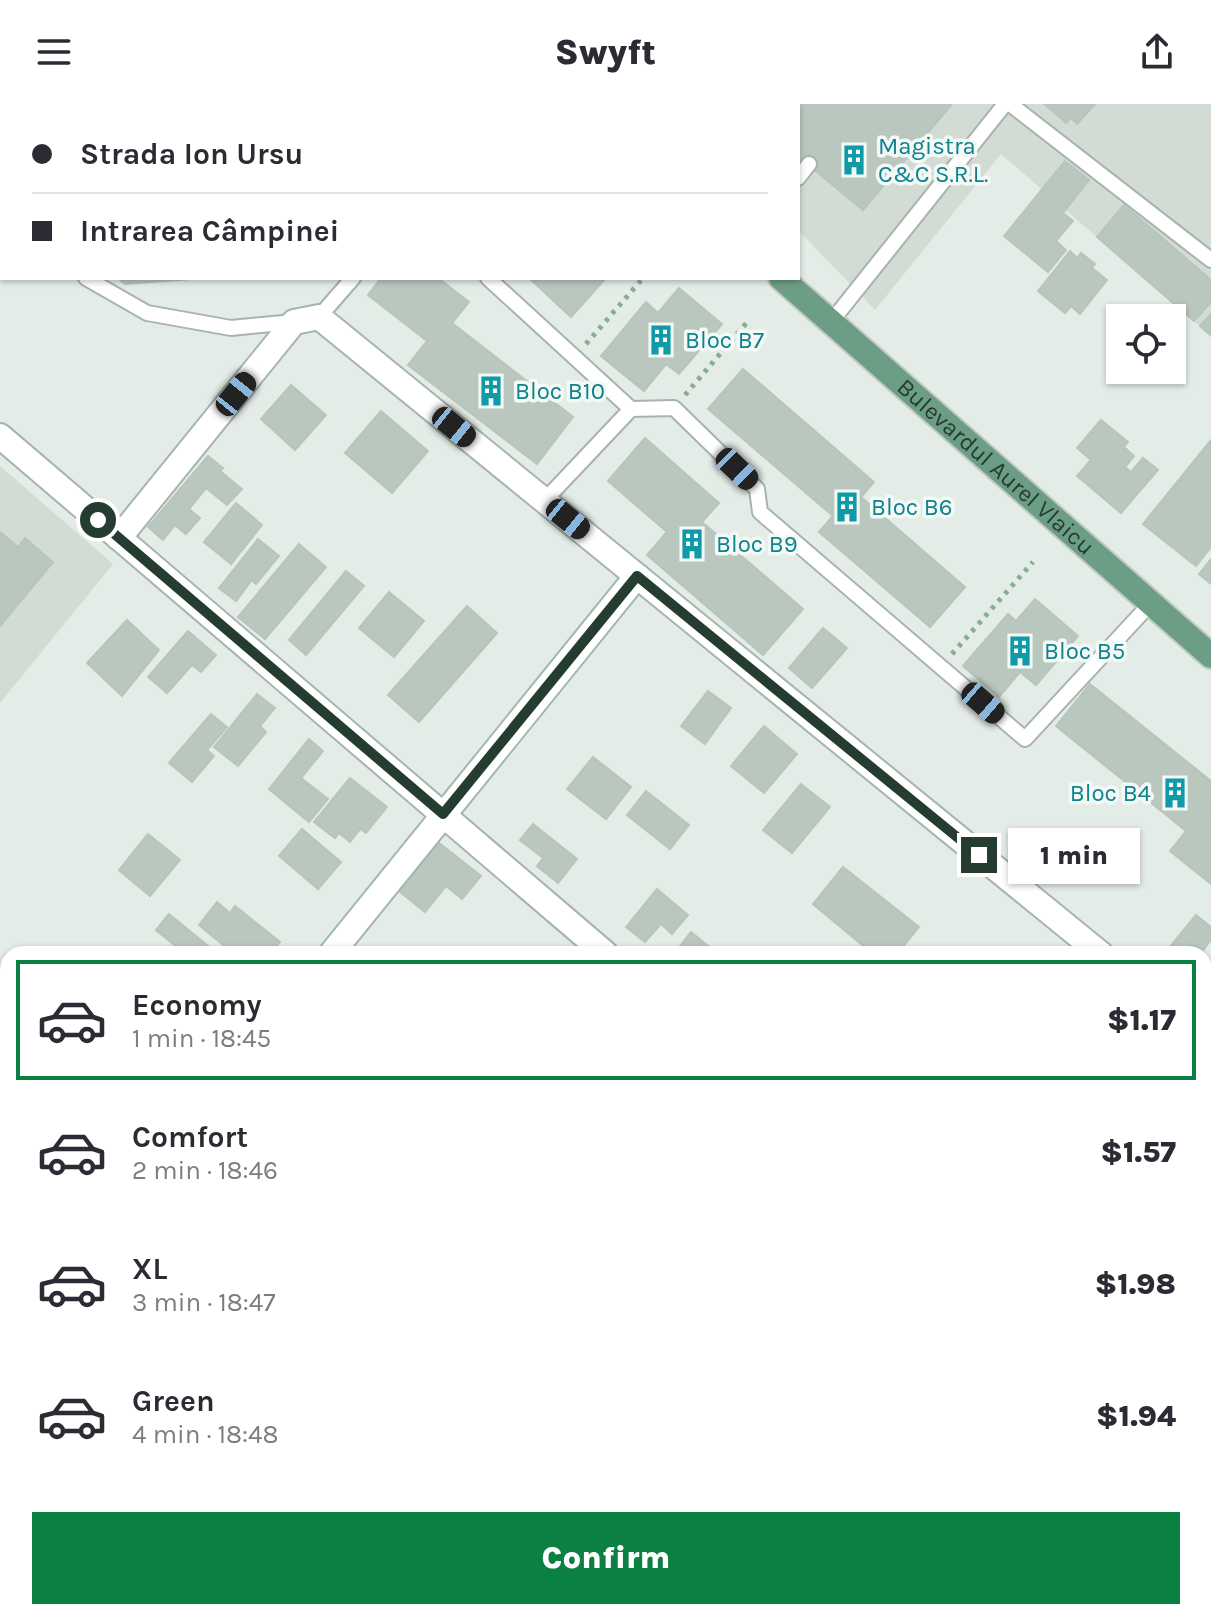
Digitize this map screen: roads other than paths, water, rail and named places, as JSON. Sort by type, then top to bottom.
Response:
[{"type":"main road","name":"Bulevardul Aurel Vlaicu","points":[[783,280],[1211,656]]},
{"type":"street","points":[[119,538],[294,322],[319,317],[1091,946]]},
{"type":"street","points":[[0,436],[597,946]]},
{"type":"street","points":[[337,946],[637,576]]},
{"type":"lane","points":[[831,322],[1008,104],[1211,260]]},
{"type":"lane","points":[[800,175],[809,164]]},
{"type":"lane","points":[[89,280],[147,313],[231,328],[294,322]]},
{"type":"lane","points":[[319,317],[351,280]]},
{"type":"lane","points":[[490,280],[631,409],[674,408],[757,489],[760,512],[1025,739],[1151,603]]},
{"type":"lane","points":[[545,500],[631,409]]},
{"type":"place","name":"Magistra C&C S.R.L.","points":[[854,160]]},
{"type":"place","name":"Bloc B7","points":[[661,340]]},
{"type":"place","name":"Bloc B10","points":[[491,391]]},
{"type":"place","name":"Bloc B6","points":[[847,507]]},
{"type":"place","name":"Bloc B9","points":[[692,544]]},
{"type":"place","name":"Bloc B5","points":[[1020,651]]},
{"type":"place","name":"Bloc B4","points":[[1175,793]]}]
